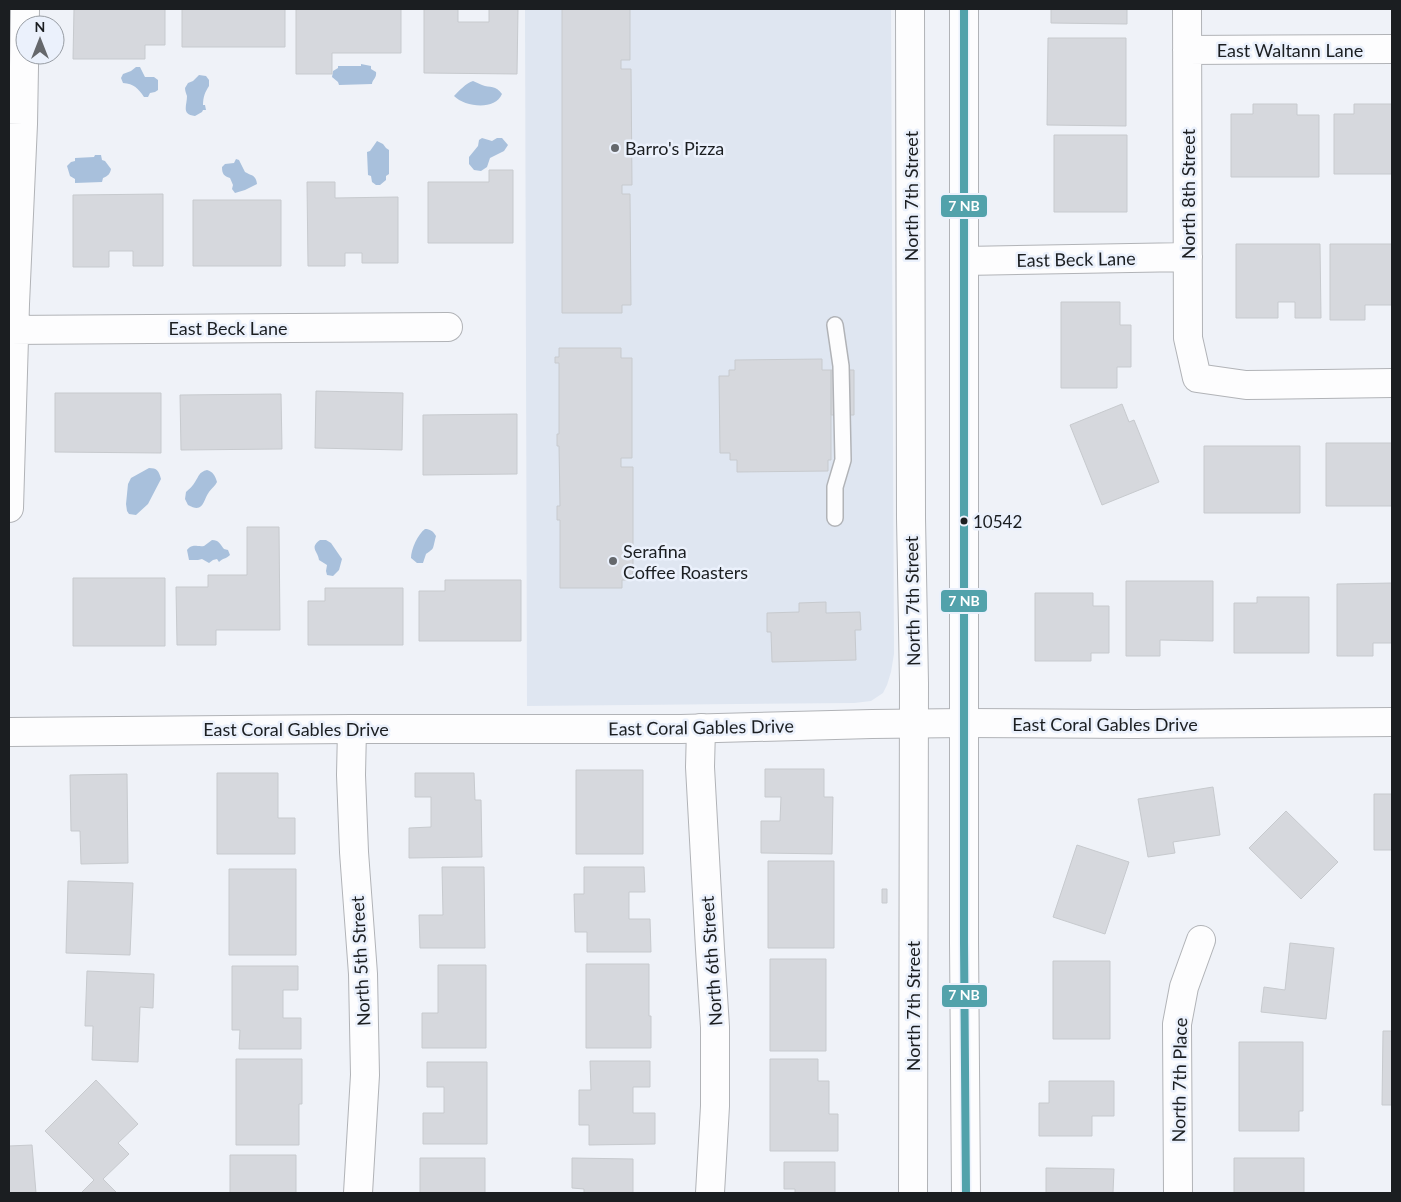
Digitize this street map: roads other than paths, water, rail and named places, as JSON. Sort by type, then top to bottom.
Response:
[{"type":"street","points":[[9,508],[12,330],[23,124],[25,9]]},
{"type":"street","name":"North 7th Street","points":[[910,9],[911,518],[914,724],[913,1193]]},
{"type":"street","points":[[964,9],[964,952],[966,1193]]},
{"type":"street","name":"North 8th Street","points":[[1187,9],[1188,338],[1197,378],[1246,385],[1392,383]]},
{"type":"street","name":"East Waltann Lane","points":[[1187,50],[1392,50]]},
{"type":"street","name":"East Beck Lane","points":[[964,261],[1188,257]]},
{"type":"street","name":"East Beck Lane","points":[[12,330],[448,327]]},
{"type":"street","name":"East Coral Gables Drive","points":[[9,732],[1392,722]]},
{"type":"street","name":"North 6th Street","points":[[701,728],[700,767],[709,940],[716,1027],[716,1106],[710,1193]]},
{"type":"street","name":"North 5th Street","points":[[352,729],[351,774],[354,852],[363,974],[365,1075],[358,1193]]},
{"type":"street","name":"North 7th Place","points":[[1178,1193],[1177,1024],[1184,987],[1201,940]]},
{"type":"lane","points":[[835,325],[842,366],[843,460],[835,487],[835,518]]},
{"type":"water","points":[[361,64],[371,66],[371,69],[376,72],[372,84],[339,85],[332,77],[333,71],[338,66],[361,66]]},
{"type":"water","points":[[136,67],[140,67],[145,77],[154,77],[158,80],[158,90],[150,93],[148,97],[144,97],[133,85],[123,83],[121,78],[123,74]]},
{"type":"water","points":[[199,75],[206,76],[209,80],[209,86],[203,100],[206,110],[195,116],[186,111],[187,96],[185,88],[188,83]]},
{"type":"water","points":[[473,81],[495,88],[502,94],[493,103],[487,105],[472,105],[454,96],[465,85]]},
{"type":"water","points":[[482,138],[492,141],[502,138],[508,145],[504,151],[490,158],[487,167],[481,171],[474,170],[469,164],[469,157]]},
{"type":"water","points":[[377,141],[389,150],[389,174],[380,185],[372,182],[371,176],[368,175],[367,152],[370,151]]},
{"type":"water","points":[[95,155],[101,155],[102,160],[111,169],[109,174],[103,178],[102,182],[75,183],[75,179],[70,176],[67,166],[75,161],[75,158],[94,157]]},
{"type":"water","points":[[236,159],[239,160],[245,172],[255,177],[257,184],[235,193],[232,189],[233,185],[230,178],[224,174],[222,167],[225,164],[234,163]]},
{"type":"water","points":[[149,468],[157,470],[161,479],[148,504],[136,515],[129,514],[126,504],[128,484],[131,478]]},
{"type":"water","points":[[207,470],[214,474],[217,482],[200,507],[188,505],[185,499],[186,492],[201,473]]},
{"type":"water","points":[[425,529],[428,529],[436,536],[433,548],[426,554],[423,563],[417,563],[411,558],[412,550],[417,538]]},
{"type":"water","points":[[212,540],[228,550],[230,555],[219,562],[217,559],[209,563],[202,559],[189,560],[187,550],[189,548],[204,546]]},
{"type":"water","points":[[320,540],[326,540],[331,543],[342,559],[339,570],[333,576],[327,575],[327,565],[319,560],[315,550],[315,545]]},
{"type":"place","name":"Barro's Pizza","points":[[615,148]]},
{"type":"place","name":"10542","points":[[964,521]]},
{"type":"place","name":"Serafina Coffee Roasters","points":[[613,561]]}]
